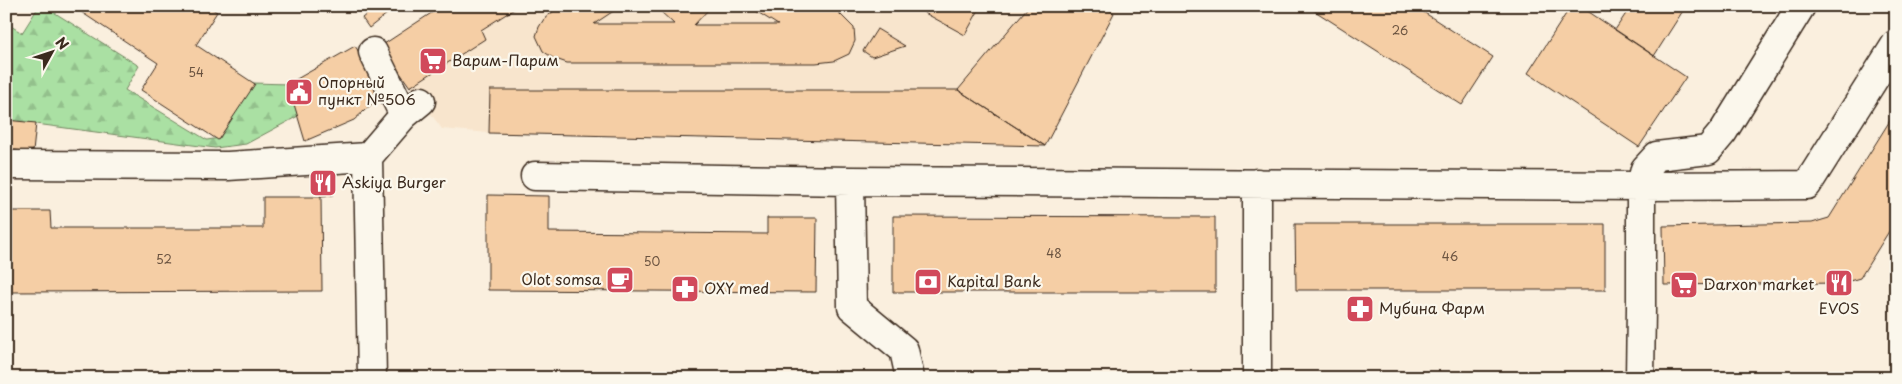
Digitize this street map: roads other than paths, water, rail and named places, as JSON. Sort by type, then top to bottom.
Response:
[{"type":"street","points":[[1640,378],[1642,308],[1640,186],[1645,169],[1657,156],[1708,150],[1723,132],[1802,6]]},
{"type":"street","points":[[535,176],[850,181],[1640,186],[1807,185],[1896,44]]},
{"type":"street","points":[[372,378],[368,157],[412,108],[373,52]]},
{"type":"street","points":[[6,165],[228,166],[368,157]]},
{"type":"street","points":[[850,181],[852,307],[904,350],[910,378]]},
{"type":"street","points":[[1257,183],[1257,378]]},
{"type":"place","name":"Варим-Парим","points":[[433,61]]},
{"type":"place","name":"Опорный пункт №506","points":[[299,92]]},
{"type":"place","name":"Askiya Burger","points":[[323,183]]},
{"type":"place","name":"Olot somsa","points":[[620,280]]},
{"type":"place","name":"Kapital Bank","points":[[928,282]]},
{"type":"place","name":"EVOS","points":[[1839,283]]},
{"type":"place","name":"Darxon market","points":[[1684,285]]},
{"type":"place","name":"OXY med","points":[[685,289]]},
{"type":"place","name":"Мубина Фарм","points":[[1360,309]]}]
